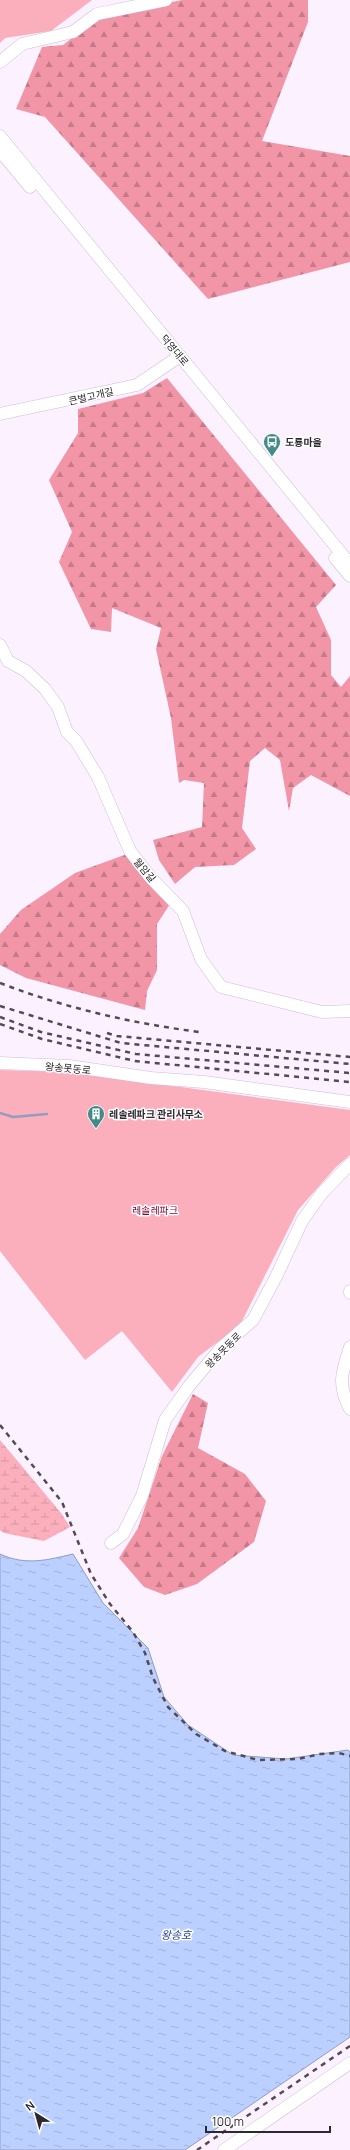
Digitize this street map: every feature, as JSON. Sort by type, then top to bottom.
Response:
[{"type":"street","points":[[0,62],[22,44],[73,32],[97,14],[166,0]]},
{"type":"street","name":"덕영대로","points":[[0,138],[350,576]]},
{"type":"street","name":"덕영대로","points":[[0,151],[177,358],[350,564]]},
{"type":"street","name":"큰벌고개길","points":[[0,414],[137,385],[177,358]]},
{"type":"street","name":"월암길","points":[[0,645],[8,661],[26,671],[45,689],[58,708],[67,732],[76,740],[98,777],[130,851],[151,878],[183,911],[201,959],[221,987],[322,1012],[350,1011]]},
{"type":"street","name":"왕송못동로","points":[[0,1063],[69,1066],[151,1078],[204,1082],[350,1102]]},
{"type":"street","name":"왕송못동로","points":[[111,1543],[123,1534],[142,1496],[165,1420],[189,1386],[220,1349],[253,1320],[302,1221],[322,1194],[350,1164]]},
{"type":"street","points":[[350,1347],[342,1373],[343,1395],[350,1409]]},
{"type":"street","points":[[224,2150],[350,2063]]},
{"type":"green space","points":[[0,0],[92,0],[51,31],[5,38],[0,43]]},
{"type":"green space","points":[[182,0],[308,0],[308,22],[262,141],[350,156],[350,262],[208,299],[45,117],[16,109],[42,47],[63,45],[99,17]]},
{"type":"green space","points":[[167,378],[336,585],[316,607],[331,640],[331,675],[341,687],[350,676],[350,796],[311,775],[293,788],[289,811],[280,760],[265,748],[250,761],[242,828],[256,849],[234,865],[195,867],[175,884],[159,860],[153,840],[202,827],[204,783],[184,780],[179,783],[171,718],[156,649],[161,628],[112,608],[111,632],[91,629],[59,562],[72,532],[49,480],[78,433],[78,409],[143,393]]},
{"type":"green space","points":[[127,854],[170,904],[157,924],[157,970],[147,991],[145,1010],[26,978],[0,965],[0,934],[21,910],[75,873]]},
{"type":"green space","name":"레솔레파크","points":[[0,1070],[71,1072],[350,1110],[350,1155],[336,1167],[298,1210],[240,1325],[198,1357],[172,1392],[122,1331],[85,1360],[0,1251]]},
{"type":"green space","points":[[193,1394],[208,1403],[198,1448],[245,1474],[266,1501],[254,1542],[197,1584],[165,1595],[144,1587],[119,1558],[138,1528],[162,1456]]},
{"type":"green space","points":[[0,1440],[61,1513],[70,1527],[44,1541],[4,1533],[0,1530]]},
{"type":"water","name":"왕송호","points":[[0,1554],[19,1560],[36,1561],[73,1554],[103,1603],[148,1648],[164,1697],[188,1725],[233,1755],[286,1759],[348,1750],[350,1752],[350,2037],[185,2150],[0,2150]]},
{"type":"waterway","points":[[0,1113],[13,1117],[47,1114]]},
{"type":"railway","points":[[0,983],[49,1000],[98,1014],[199,1032]]},
{"type":"railway","points":[[0,1006],[121,1043],[350,1064]]},
{"type":"railway","points":[[0,1017],[41,1032],[136,1054],[350,1073]]},
{"type":"railway","points":[[0,1024],[42,1039],[135,1061],[350,1082]]},
{"type":"railway","points":[[107,1033],[117,1036],[350,1057]]},
{"type":"railway","points":[[0,1425],[62,1502],[91,1574],[110,1604],[133,1632],[145,1653],[153,1678],[168,1707],[196,1734],[225,1751],[258,1760],[298,1759],[320,1754],[339,1753],[350,1756]]},
{"type":"railway","points":[[197,2150],[350,2046]]},
{"type":"place","name":"도룡마을","points":[[272,457]]},
{"type":"place","name":"레솔레파크 관리사무소","points":[[96,1129]]}]
